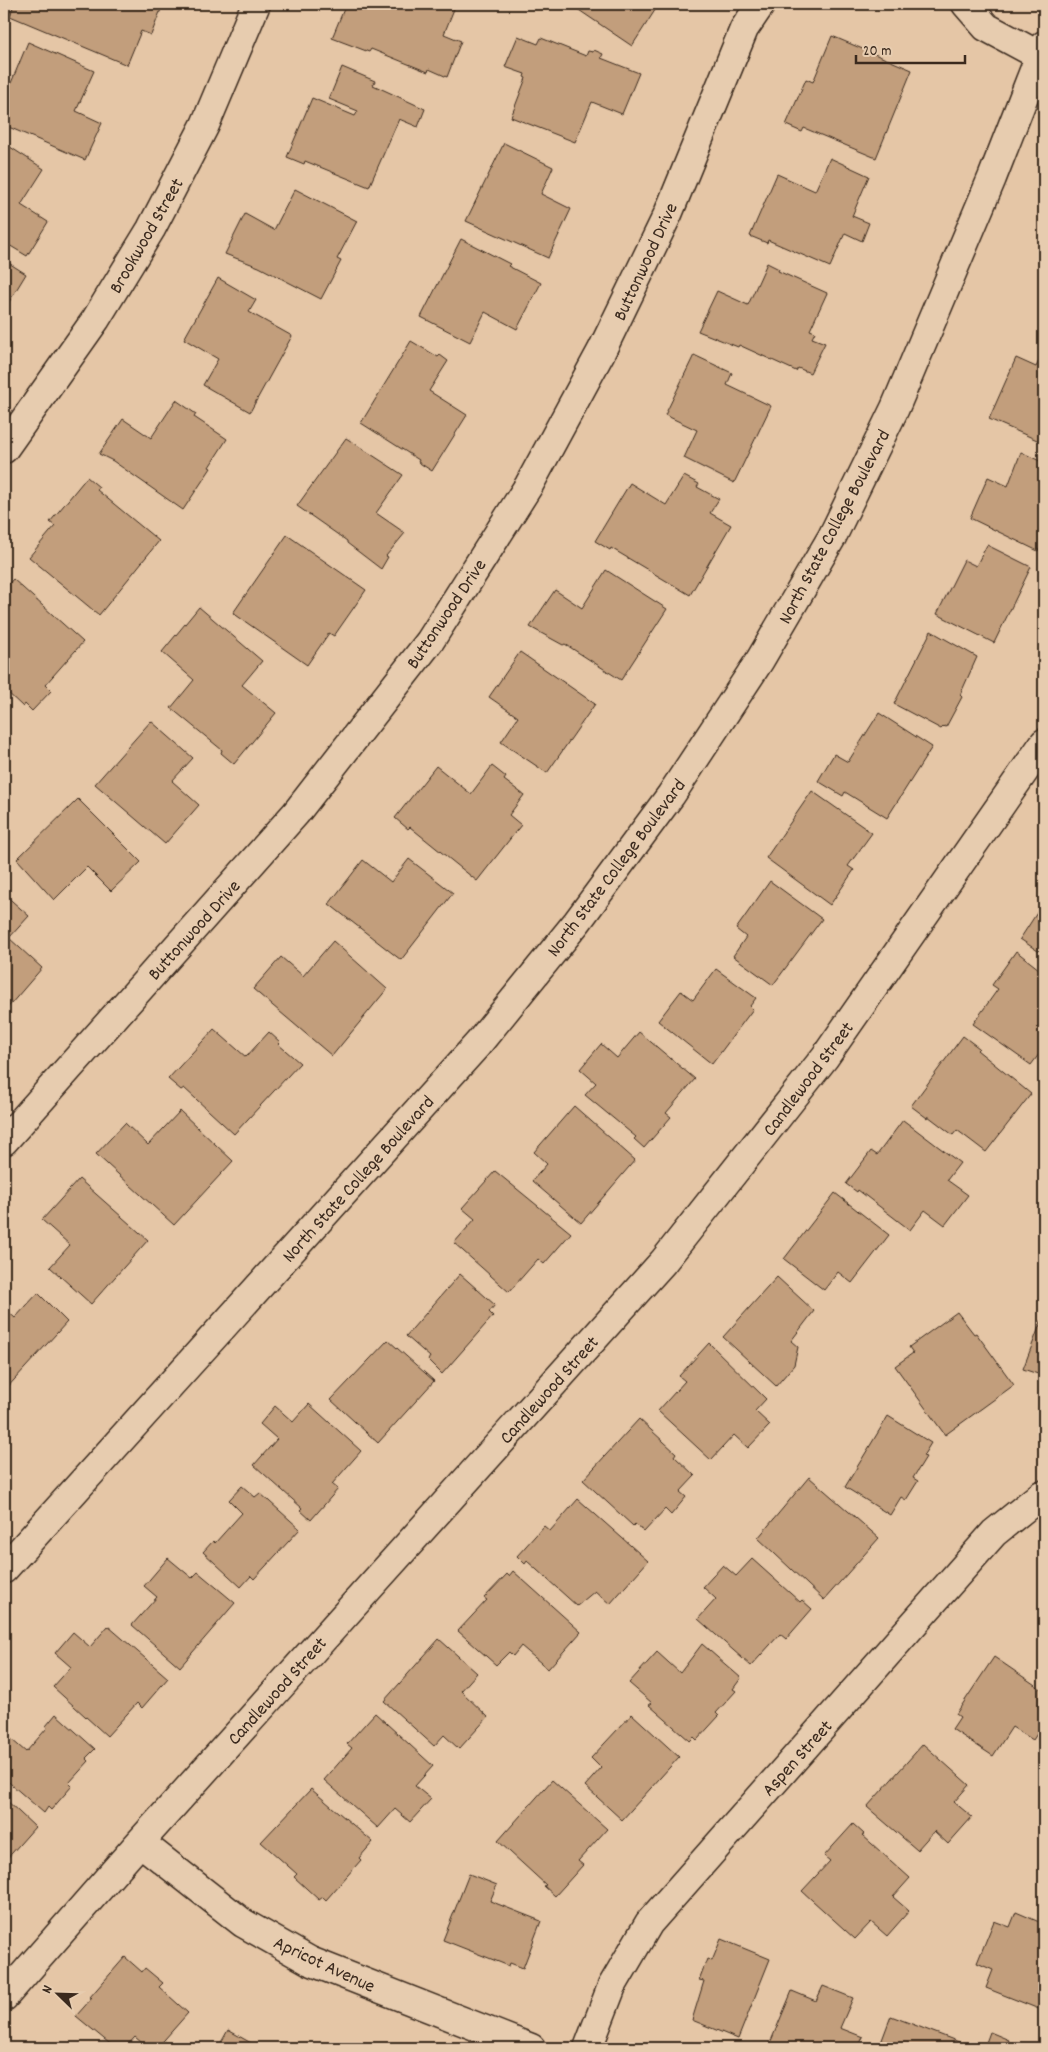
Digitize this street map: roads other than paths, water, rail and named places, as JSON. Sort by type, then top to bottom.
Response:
[{"type":"street","name":"Brookwood Street","points":[[4,449],[96,319],[150,229],[205,124],[256,4]]},
{"type":"street","name":"Buttonwood Drive","points":[[4,1141],[296,813],[430,641],[529,485],[601,352],[668,214],[744,29],[761,4]]},
{"type":"street","points":[[966,4],[986,28],[1043,53]]},
{"type":"street","name":"North State College Boulevard","points":[[4,1569],[478,1044],[577,922],[671,794],[760,660],[832,537],[896,408],[1043,53]]},
{"type":"street","name":"Candlewood Street","points":[[4,1997],[140,1842],[663,1262],[825,1057],[1044,743]]},
{"type":"street","name":"Aspen Street","points":[[588,2048],[612,1986],[649,1923],[994,1533],[1041,1495],[1044,1495]]},
{"type":"street","name":"Apricot Avenue","points":[[140,1842],[243,1923],[310,1961],[531,2048]]}]
